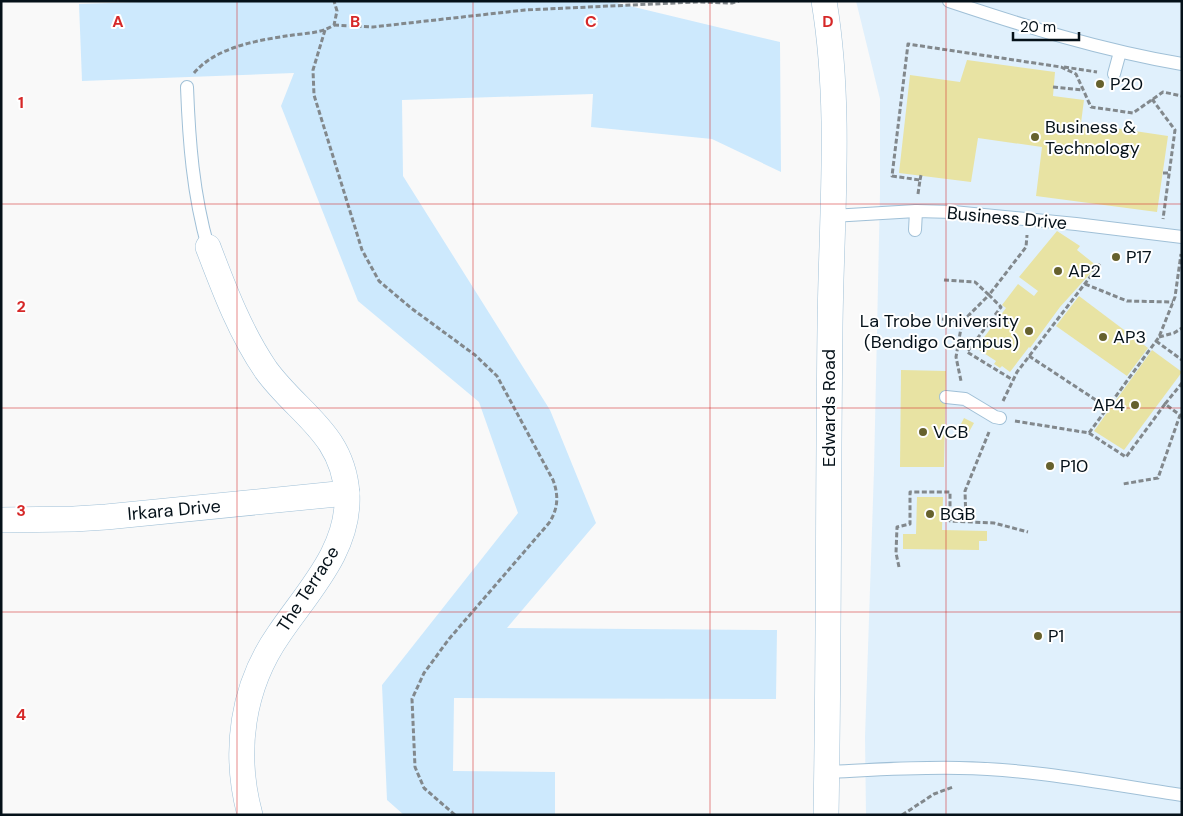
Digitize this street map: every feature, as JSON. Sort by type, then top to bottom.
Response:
[{"type":"street","name":"Edwards Road","points":[[825,1],[833,90],[826,815]]},
{"type":"street","name":"The Terrace","points":[[208,247],[227,298],[256,354],[278,386],[320,430],[336,450],[344,474],[346,493],[346,519],[338,546],[321,575],[268,651],[248,701],[243,727],[241,762],[243,784],[250,815]]},
{"type":"street","name":"Irkara Drive","points":[[1,520],[106,517],[346,493]]},
{"type":"lane","points":[[949,1],[1027,27],[1120,52],[1182,64]]},
{"type":"lane","points":[[1114,74],[1120,52]]},
{"type":"lane","points":[[187,86],[190,148],[199,215],[208,247]]},
{"type":"lane","points":[[915,230],[916,211]]},
{"type":"lane","name":"Business Drive","points":[[832,216],[916,211],[953,212],[1182,237]]},
{"type":"lane","points":[[946,398],[965,399],[997,418]]},
{"type":"lane","points":[[827,772],[933,768],[993,770],[1040,774],[1182,795]]},
{"type":"path","points":[[334,1],[337,11],[334,25]]},
{"type":"path","points":[[187,86],[191,76],[213,56],[238,47],[281,37],[325,30],[334,25],[373,27],[525,10],[696,2],[732,3],[739,1]]},
{"type":"path","points":[[325,30],[313,70],[314,96],[362,250],[370,266],[379,280],[395,296],[475,355],[497,376],[557,489],[557,506],[555,514],[549,523],[449,639],[424,673],[412,699],[415,767],[424,788],[455,815]]},
{"type":"path","points":[[920,180],[892,176],[908,44],[1114,74]]},
{"type":"path","points":[[1061,67],[1076,74],[1091,107],[1133,113],[1163,92],[1182,96]]},
{"type":"path","points":[[1053,87],[1083,90]]},
{"type":"path","points":[[1152,99],[1175,130],[1161,235]]},
{"type":"path","points":[[1162,172],[1168,173]]},
{"type":"path","points":[[916,211],[921,175]]},
{"type":"path","points":[[965,399],[956,357],[962,322],[989,295],[1026,247],[1029,220]]},
{"type":"path","points":[[1089,434],[1157,339],[1173,302],[1182,249]]},
{"type":"path","points":[[966,522],[965,491],[1013,380],[1100,264]]},
{"type":"path","points":[[944,280],[974,282],[1000,307],[967,352],[1013,380]]},
{"type":"path","points":[[1085,284],[1128,301],[1173,302]]},
{"type":"path","points":[[942,320],[962,322]]},
{"type":"path","points":[[1157,339],[1182,328]]},
{"type":"path","points":[[1157,339],[1182,360]]},
{"type":"path","points":[[1030,356],[1108,408]]},
{"type":"path","points":[[997,418],[1089,434],[1126,457],[1182,384]]},
{"type":"path","points":[[1123,484],[1158,478],[1181,415],[1166,404]]},
{"type":"path","points":[[899,567],[896,553],[897,527],[910,524],[910,492],[950,492],[950,521],[994,523],[1028,532]]},
{"type":"path","points":[[902,815],[934,794],[950,787],[959,786]]},
{"type":"shaded area","points":[[170,1],[609,1],[780,42],[781,172],[712,139],[591,127],[593,94],[402,100],[403,176],[550,410],[596,523],[507,628],[777,630],[776,699],[454,698],[453,771],[555,772],[555,815],[404,815],[387,800],[382,685],[518,513],[479,402],[358,301],[281,106],[294,73],[82,81],[79,4]]},
{"type":"shaded area","name":"La Trobe University (Bendigo Campus)","points":[[856,1],[1182,1],[1182,815],[866,815],[865,737],[874,470],[880,192],[880,99]]},
{"type":"building","name":"Business & Technology","points":[[967,60],[1055,72],[1053,96],[1084,100],[1081,123],[1168,136],[1157,212],[1036,196],[1042,147],[978,138],[971,182],[899,173],[910,75],[960,82]]},
{"type":"building","points":[[1057,231],[1080,246],[1077,250],[1097,266],[1060,307],[1010,372],[1002,366],[1000,368],[994,364],[996,361],[976,348],[1006,308],[1002,305],[1018,284],[1034,296],[1038,291],[1019,277]]},
{"type":"building","name":"AP3","points":[[1079,296],[1148,348],[1127,376],[1056,326]]},
{"type":"building","name":"AP4","points":[[1152,350],[1182,372],[1124,450],[1094,431]]},
{"type":"building","name":"VCB","points":[[901,370],[946,371],[944,467],[900,467]]},
{"type":"building","points":[[964,418],[974,423],[965,439],[956,434]]},
{"type":"building","name":"BGB","points":[[917,497],[943,497],[942,530],[987,531],[987,541],[979,541],[979,550],[903,549],[903,534],[916,534]]},
{"type":"place","name":"P20","points":[[1100,84]]},
{"type":"place","name":"Business & Technology","points":[[1035,137]]},
{"type":"place","name":"P17","points":[[1116,257]]},
{"type":"place","name":"AP2","points":[[1058,271]]},
{"type":"place","name":"La Trobe University (Bendigo Campus)","points":[[1029,331]]},
{"type":"place","name":"AP3","points":[[1103,337]]},
{"type":"place","name":"AP4","points":[[1135,405]]},
{"type":"place","name":"VCB","points":[[923,432]]},
{"type":"place","name":"P10","points":[[1050,466]]},
{"type":"place","name":"BGB","points":[[930,514]]},
{"type":"place","name":"P1","points":[[1038,636]]}]
